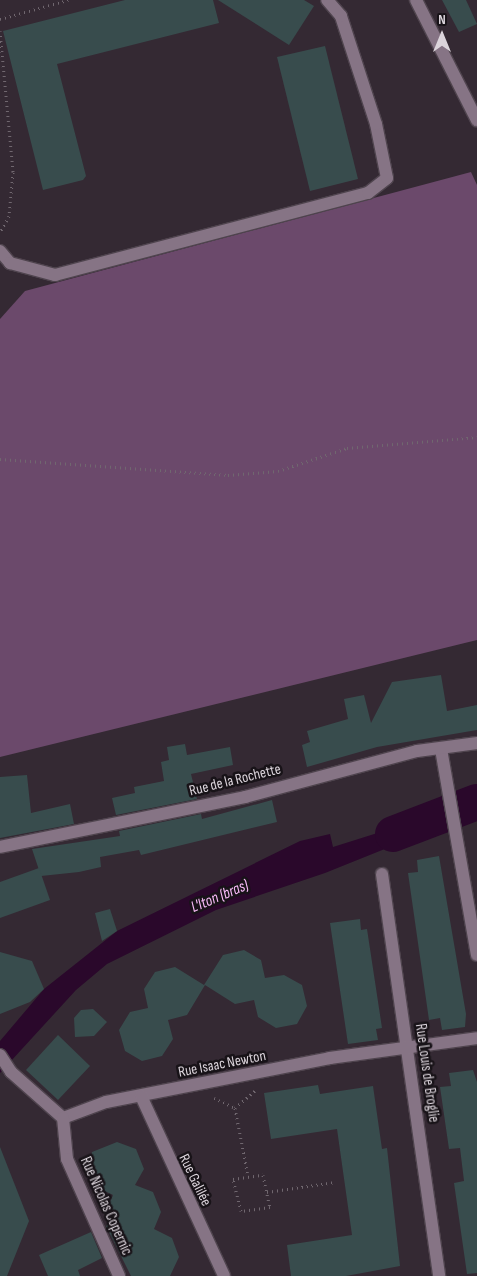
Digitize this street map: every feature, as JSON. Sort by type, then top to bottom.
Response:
[{"type":"street","points":[[0,251],[10,263],[55,275],[368,193],[387,178],[376,124],[342,16],[327,0]]},
{"type":"street","points":[[416,0],[477,120]]},
{"type":"street","name":"Rue de la Rochette","points":[[0,847],[245,797],[331,771],[417,751],[441,749],[477,742]]},
{"type":"street","points":[[441,749],[452,794],[477,955]]},
{"type":"street","name":"Rue Louis de Broglie","points":[[382,874],[439,1276]]},
{"type":"street","name":"Rue Isaac Newton","points":[[62,1118],[106,1102],[330,1058],[477,1038]]},
{"type":"street","points":[[0,1055],[11,1072],[62,1118]]},
{"type":"street","name":"Rue Galilée","points":[[141,1096],[224,1276]]},
{"type":"street","name":"Rue Nicolas Copernic","points":[[62,1118],[66,1159],[119,1276]]},
{"type":"path","points":[[0,19],[68,0]]},
{"type":"path","points":[[0,31],[13,172],[8,216],[0,232]]},
{"type":"path","points":[[0,459],[228,475],[278,471],[346,448],[477,437]]},
{"type":"path","points":[[235,1108],[248,1176]]},
{"type":"path","points":[[263,1175],[270,1207],[241,1211],[233,1179],[248,1176],[263,1175]]},
{"type":"path","points":[[267,1192],[335,1182]]},
{"type":"shaded area","points":[[471,172],[477,185],[477,640],[0,757],[0,319],[25,291]]},
{"type":"water","points":[[440,808],[442,826],[325,873],[216,910],[107,964],[76,990],[0,1073],[0,1041],[44,989],[117,931],[300,841],[330,834],[333,847],[406,824],[406,815]]},
{"type":"building","points":[[125,0],[213,0],[219,23],[57,64],[86,176],[83,180],[43,190],[3,31]]},
{"type":"building","points":[[218,0],[304,0],[314,6],[289,45]]},
{"type":"building","points":[[442,0],[466,0],[477,24],[459,32]]},
{"type":"building","points":[[325,46],[358,179],[310,191],[277,57]]},
{"type":"building","points":[[441,675],[447,711],[477,705],[477,730],[377,747],[307,767],[302,745],[310,742],[307,731],[348,719],[344,699],[364,695],[371,723],[392,682]]},
{"type":"building","points":[[185,744],[187,755],[230,747],[233,765],[191,774],[197,799],[116,815],[112,798],[135,793],[134,787],[164,781],[161,762],[169,760],[167,747]]},
{"type":"building","points":[[27,775],[31,813],[70,804],[74,824],[0,838],[0,777]]},
{"type":"building","points":[[272,800],[277,822],[141,855],[139,850],[100,857],[101,867],[79,872],[41,876],[32,849],[120,836],[119,831],[201,814],[202,819]]},
{"type":"building","points":[[439,856],[466,1014],[465,1027],[442,1030],[440,1018],[429,1020],[408,873],[418,872],[417,860]]},
{"type":"building","points":[[39,868],[50,900],[0,918],[0,882]]},
{"type":"building","points":[[110,909],[117,931],[102,941],[95,913]]},
{"type":"building","points":[[360,919],[361,930],[367,929],[382,1028],[376,1029],[378,1040],[348,1044],[330,923]]},
{"type":"building","points":[[244,950],[261,960],[265,978],[284,975],[302,985],[307,1006],[297,1024],[276,1028],[258,1017],[254,1000],[235,1004],[205,985],[187,1015],[168,1020],[173,1039],[162,1056],[142,1061],[125,1051],[119,1030],[130,1012],[148,1008],[144,989],[155,972],[175,967],[204,985],[223,955]]},
{"type":"building","points":[[0,952],[32,961],[44,989],[30,1002],[0,1014]]},
{"type":"building","points":[[93,1009],[107,1022],[94,1036],[75,1037],[74,1018],[81,1010]]},
{"type":"building","points":[[58,1035],[90,1066],[58,1100],[26,1070]]},
{"type":"building","points":[[473,1070],[477,1082],[477,1273],[467,1274],[454,1183],[464,1181],[460,1148],[449,1149],[440,1087],[451,1086],[449,1073]]},
{"type":"building","points":[[318,1085],[320,1094],[373,1086],[382,1149],[387,1148],[400,1266],[346,1276],[291,1276],[287,1245],[352,1235],[337,1129],[271,1139],[264,1093]]},
{"type":"building","points":[[117,1142],[136,1149],[144,1169],[135,1185],[153,1192],[161,1212],[154,1229],[172,1238],[179,1257],[170,1276],[131,1276],[106,1226],[109,1224],[105,1213],[113,1195],[96,1187],[88,1169],[92,1152]]},
{"type":"building","points":[[0,1147],[29,1221],[7,1276],[0,1276]]},
{"type":"building","points":[[91,1232],[102,1258],[78,1270],[80,1276],[48,1276],[39,1255]]},
{"type":"waterway","name":"L'Iton (bras)","points":[[393,834],[477,802]]}]
